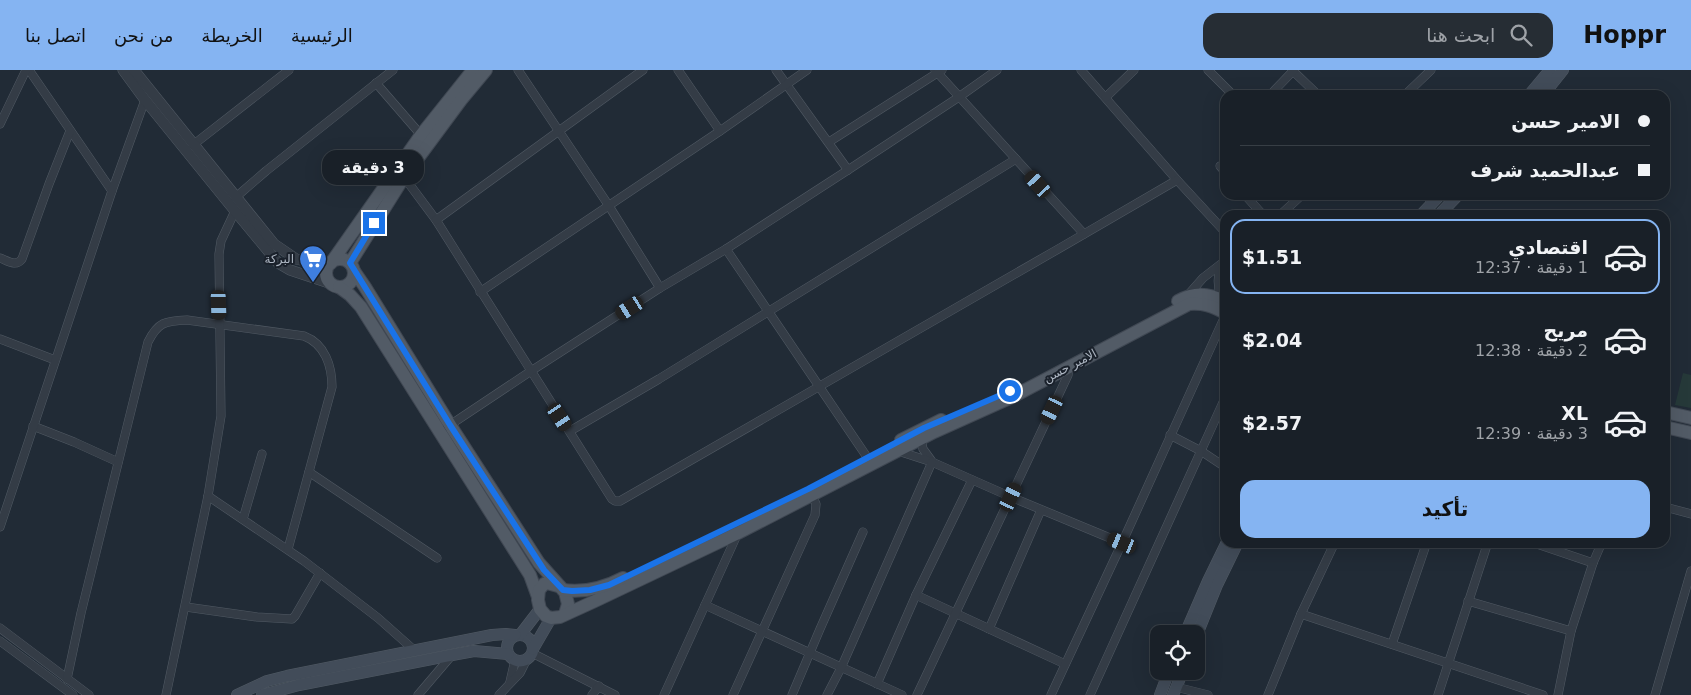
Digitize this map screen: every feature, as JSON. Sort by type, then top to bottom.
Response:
[{"type":"main road","points":[[330,265],[339,260],[352,267],[365,287],[445,429],[530,575],[543,613],[551,618],[566,614],[568,599],[539,563],[445,429],[361,307],[350,295],[334,285],[326,274],[330,265],[421,135],[473,70]]},
{"type":"main road","points":[[334,285],[350,284],[353,278],[352,267],[404,177],[460,100],[486,70]]},
{"type":"main road","points":[[1533,90],[1550,70]]},
{"type":"main road","points":[[1547,90],[1563,70]]},
{"type":"main road","points":[[1444,210],[1453,200]]},
{"type":"main road","points":[[1188,296],[1205,295],[1220,299]]},
{"type":"main road","name":"الامير حسن","points":[[566,614],[738,533],[810,492],[866,457],[924,428],[1010,391],[1188,296]]},
{"type":"main road","name":"الامير حسن","points":[[539,602],[539,590],[547,582],[572,591],[590,590],[609,585],[1014,396],[1189,304],[1209,304],[1220,311]]},
{"type":"main road","points":[[1670,413],[1691,418]]},
{"type":"main road","points":[[1670,428],[1691,433]]},
{"type":"main road","points":[[1189,625],[1224,548]]},
{"type":"main road","points":[[1201,625],[1235,548]]},
{"type":"main road","points":[[512,657],[507,645],[511,638],[518,635],[539,602]]},
{"type":"main road","points":[[262,695],[358,672],[401,666],[474,651],[523,660],[531,653],[551,618]]},
{"type":"main road","points":[[236,695],[267,681],[287,676],[492,635],[518,635],[528,638],[533,644],[531,653]]},
{"type":"main road","points":[[400,652],[401,666]]},
{"type":"main road","points":[[1160,695],[1166,680]]},
{"type":"street","points":[[0,124],[27,70],[112,191]]},
{"type":"street","points":[[123,70],[235,211],[284,267],[334,285]]},
{"type":"street","points":[[134,70],[274,244],[296,259],[330,265]]},
{"type":"street","points":[[193,145],[289,70]]},
{"type":"street","points":[[236,197],[393,70]]},
{"type":"street","points":[[518,70],[609,206],[660,288]]},
{"type":"street","points":[[436,220],[643,70]]},
{"type":"street","points":[[678,70],[720,131]]},
{"type":"street","points":[[776,70],[848,170]]},
{"type":"street","points":[[480,292],[720,131],[807,70]]},
{"type":"street","points":[[445,429],[531,370],[660,288],[726,249],[848,170],[958,98],[997,70]]},
{"type":"street","points":[[1080,70],[1220,227]]},
{"type":"street","points":[[1106,97],[1134,70]]},
{"type":"street","points":[[1208,70],[1228,90]]},
{"type":"street","points":[[1275,90],[1293,70],[1313,90]]},
{"type":"street","points":[[829,142],[938,71],[958,98],[1084,234]]},
{"type":"street","points":[[1410,90],[1428,71]]},
{"type":"street","points":[[376,83],[421,135]]},
{"type":"street","points":[[0,527],[112,191],[145,100]]},
{"type":"street","points":[[0,258],[15,264],[22,259],[70,131]]},
{"type":"street","points":[[570,431],[1016,159]]},
{"type":"street","points":[[404,177],[436,220],[612,499],[616,501],[620,501],[818,388],[1177,180]]},
{"type":"street","points":[[1250,200],[1258,210]]},
{"type":"street","points":[[1286,210],[1296,200]]},
{"type":"street","points":[[166,695],[208,496],[221,416],[219,254],[222,241],[235,211]]},
{"type":"street","points":[[726,249],[866,457]]},
{"type":"street","points":[[1188,296],[1203,278],[1220,264]]},
{"type":"street","points":[[1220,270],[1218,282],[1220,289]]},
{"type":"street","points":[[68,679],[81,613],[148,342],[153,332],[161,324],[187,320],[304,336],[313,340],[321,348],[329,362],[332,387],[288,549]]},
{"type":"street","points":[[1051,695],[1220,325]]},
{"type":"street","points":[[0,339],[55,360]]},
{"type":"street","points":[[917,695],[1068,375],[1070,366]]},
{"type":"street","points":[[1090,695],[1220,409]]},
{"type":"street","points":[[33,426],[118,462]]},
{"type":"street","points":[[1170,435],[1201,451],[1220,464]]},
{"type":"street","points":[[921,439],[925,454],[932,462]]},
{"type":"street","points":[[898,451],[932,462],[1122,543]]},
{"type":"street","points":[[243,519],[262,454]]},
{"type":"street","points":[[827,695],[932,462]]},
{"type":"street","points":[[309,472],[437,558]]},
{"type":"street","points":[[877,684],[916,595],[972,480]]},
{"type":"street","points":[[733,695],[763,632],[814,515],[816,504],[810,492]]},
{"type":"street","points":[[208,496],[288,549],[378,618],[414,650]]},
{"type":"street","points":[[1670,508],[1691,514]]},
{"type":"street","points":[[989,629],[1041,510]]},
{"type":"street","points":[[792,695],[864,532]]},
{"type":"street","points":[[664,695],[738,533]]},
{"type":"street","points":[[1268,695],[1301,614],[1332,548]]},
{"type":"street","points":[[1392,644],[1425,548]]},
{"type":"street","points":[[1438,695],[1486,548]]},
{"type":"street","points":[[1549,548],[1594,563]]},
{"type":"street","points":[[1558,695],[1571,631],[1600,548]]},
{"type":"street","points":[[1654,695],[1691,571]]},
{"type":"street","points":[[186,607],[257,617],[292,619],[320,573]]},
{"type":"street","points":[[916,595],[1065,664]]},
{"type":"street","points":[[1468,602],[1571,631]]},
{"type":"street","points":[[705,605],[902,695]]},
{"type":"street","points":[[1301,614],[1543,695]]},
{"type":"street","points":[[0,628],[89,695]]},
{"type":"street","points":[[0,641],[73,695]]},
{"type":"street","points":[[500,695],[520,673],[531,653],[615,695]]},
{"type":"street","points":[[418,695],[452,655]]},
{"type":"street","points":[[509,684],[512,657]]},
{"type":"street","points":[[592,695],[599,686]]},
{"type":"street","points":[[1175,691],[1208,695]]},
{"type":"shaded area","points":[[1683,373],[1691,375],[1691,408],[1675,405]]},
{"type":"place","name":"البركة","points":[[313,283]]},
{"type":"route","points":[[374,223],[350,263],[354,271],[539,563],[563,590],[590,590],[609,585],[808,489],[924,428],[1010,391]]}]
